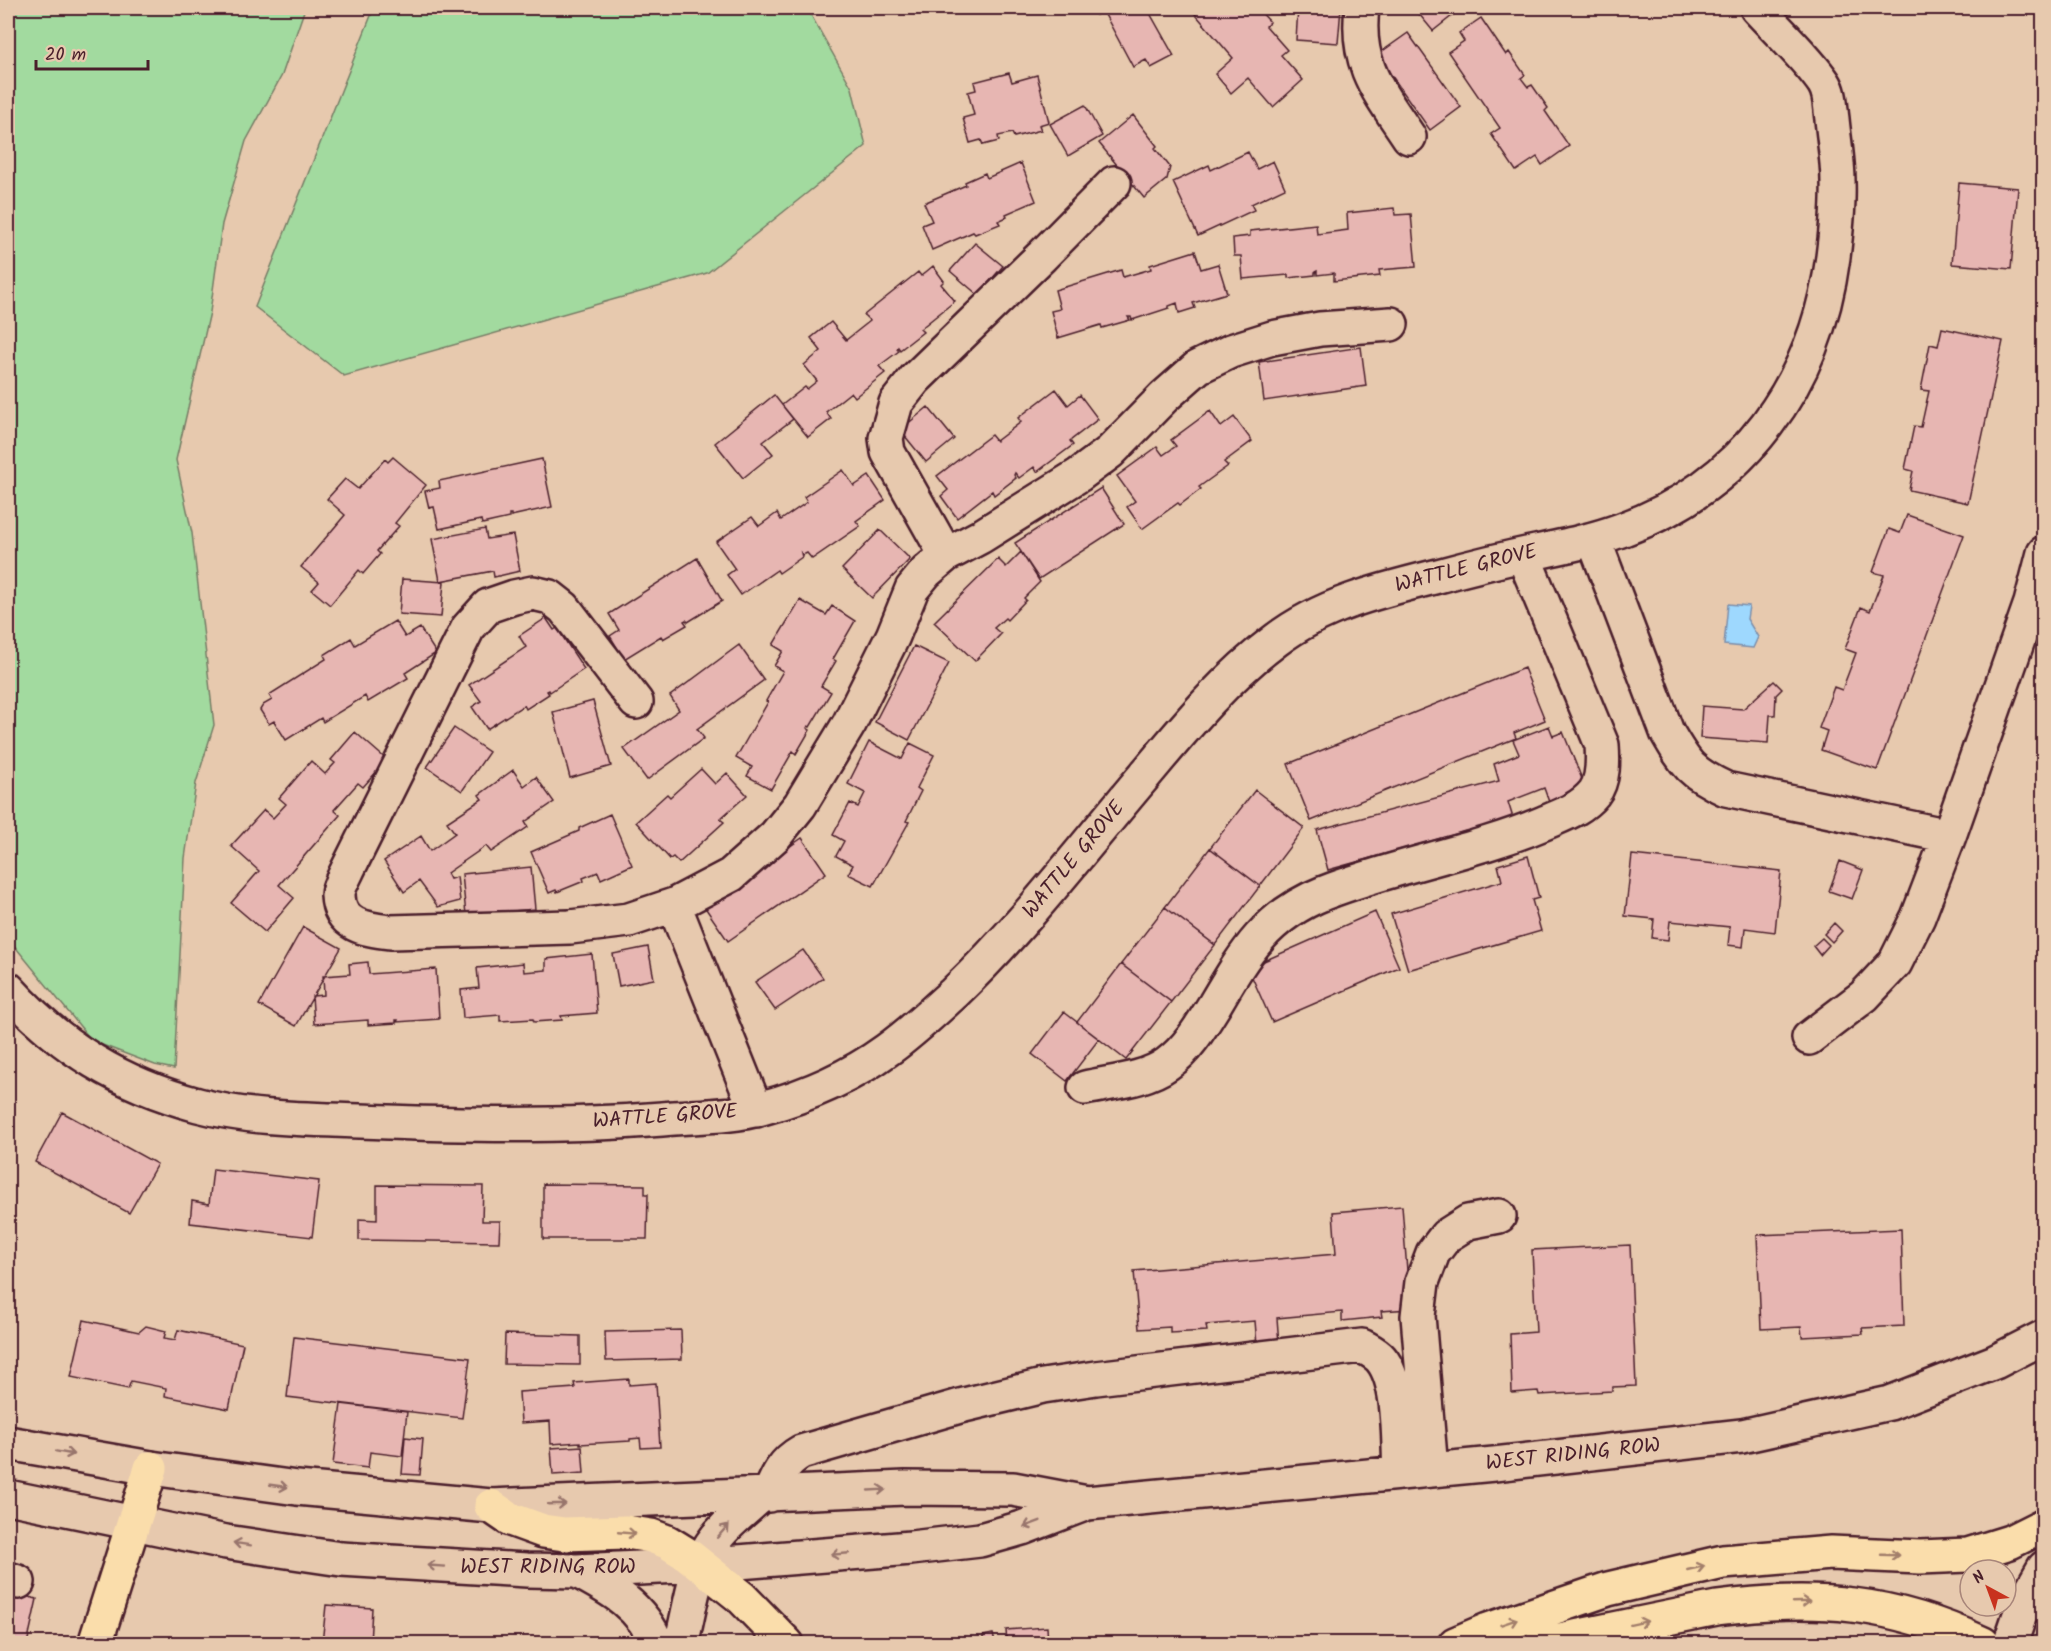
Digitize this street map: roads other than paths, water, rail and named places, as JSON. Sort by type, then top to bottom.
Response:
[{"type":"main road","points":[[95,1644],[151,1468]]},
{"type":"main road","points":[[491,1506],[510,1519],[543,1531],[564,1534],[626,1532],[651,1536],[667,1542],[742,1598],[787,1644]]},
{"type":"main road","points":[[1455,1644],[1488,1630],[1608,1589],[1723,1562],[1831,1553],[1920,1557],[1968,1555],[2010,1542],[2043,1525]]},
{"type":"main road","points":[[1541,1644],[1717,1608],[1813,1601],[1900,1612],[1953,1629],[1983,1644]]},
{"type":"street","points":[[1362,8],[1361,39],[1364,57],[1373,82],[1409,137]]},
{"type":"street","name":"WATTLE GROVE","points":[[8,989],[30,1013],[70,1047],[111,1072],[151,1089],[197,1104],[242,1114],[293,1119],[453,1125],[616,1122],[756,1110],[801,1095],[865,1066],[894,1046],[926,1018],[994,953],[1047,894],[1188,723],[1238,670],[1300,622],[1381,590],[1594,540],[1664,513],[1730,467],[1776,415],[1795,382],[1820,321],[1830,278],[1838,180],[1828,88],[1757,8]]},
{"type":"street","points":[[946,555],[888,452],[886,438],[896,403],[915,379],[1114,183]]},
{"type":"street","points":[[636,702],[564,608],[550,597],[533,593],[488,606],[468,628],[348,869],[338,893],[341,909],[352,924],[369,930],[390,932],[570,927],[629,920],[674,905],[731,875],[775,836],[800,805],[849,724],[893,636],[912,589],[926,572],[946,555],[990,531],[1102,458],[1198,367],[1231,351],[1272,338],[1320,330],[1391,324]]},
{"type":"street","points":[[1594,540],[1666,732],[1683,760],[1702,778],[1726,789],[1949,836]]},
{"type":"street","points":[[1809,1038],[1864,996],[1895,963],[1918,917],[2031,603],[2043,553]]},
{"type":"street","points":[[1085,1088],[1140,1076],[1167,1064],[1201,1026],[1252,944],[1276,920],[1304,902],[1346,886],[1513,836],[1576,809],[1595,792],[1601,775],[1602,745],[1523,555]]},
{"type":"street","points":[[674,905],[756,1110]]},
{"type":"street","points":[[1415,1471],[1418,1316],[1422,1282],[1433,1253],[1446,1236],[1468,1222],[1499,1216]]},
{"type":"street","name":"WEST RIDING ROW","points":[[8,1497],[226,1542],[341,1559],[448,1567],[577,1571],[700,1565],[911,1548],[980,1540],[1022,1528],[1087,1503],[1742,1436],[1890,1403],[1995,1362],[2043,1337]]},
{"type":"street","points":[[681,1644],[700,1565],[711,1545],[725,1528],[765,1495],[790,1458],[801,1452],[960,1406],[1043,1386],[1362,1346],[1382,1360],[1389,1374],[1415,1471]]},
{"type":"street","name":"WEST RIDING ROW","points":[[8,1443],[151,1468],[297,1488],[491,1506],[905,1488],[1013,1489],[1087,1503]]},
{"type":"street","points":[[2010,1644],[2024,1603],[2043,1568]]},
{"type":"street","points":[[577,1571],[612,1589],[629,1602],[653,1633],[657,1644]]},
{"type":"water","points":[[1728,604],[1749,606],[1747,619],[1758,637],[1753,648],[1724,645]]}]
